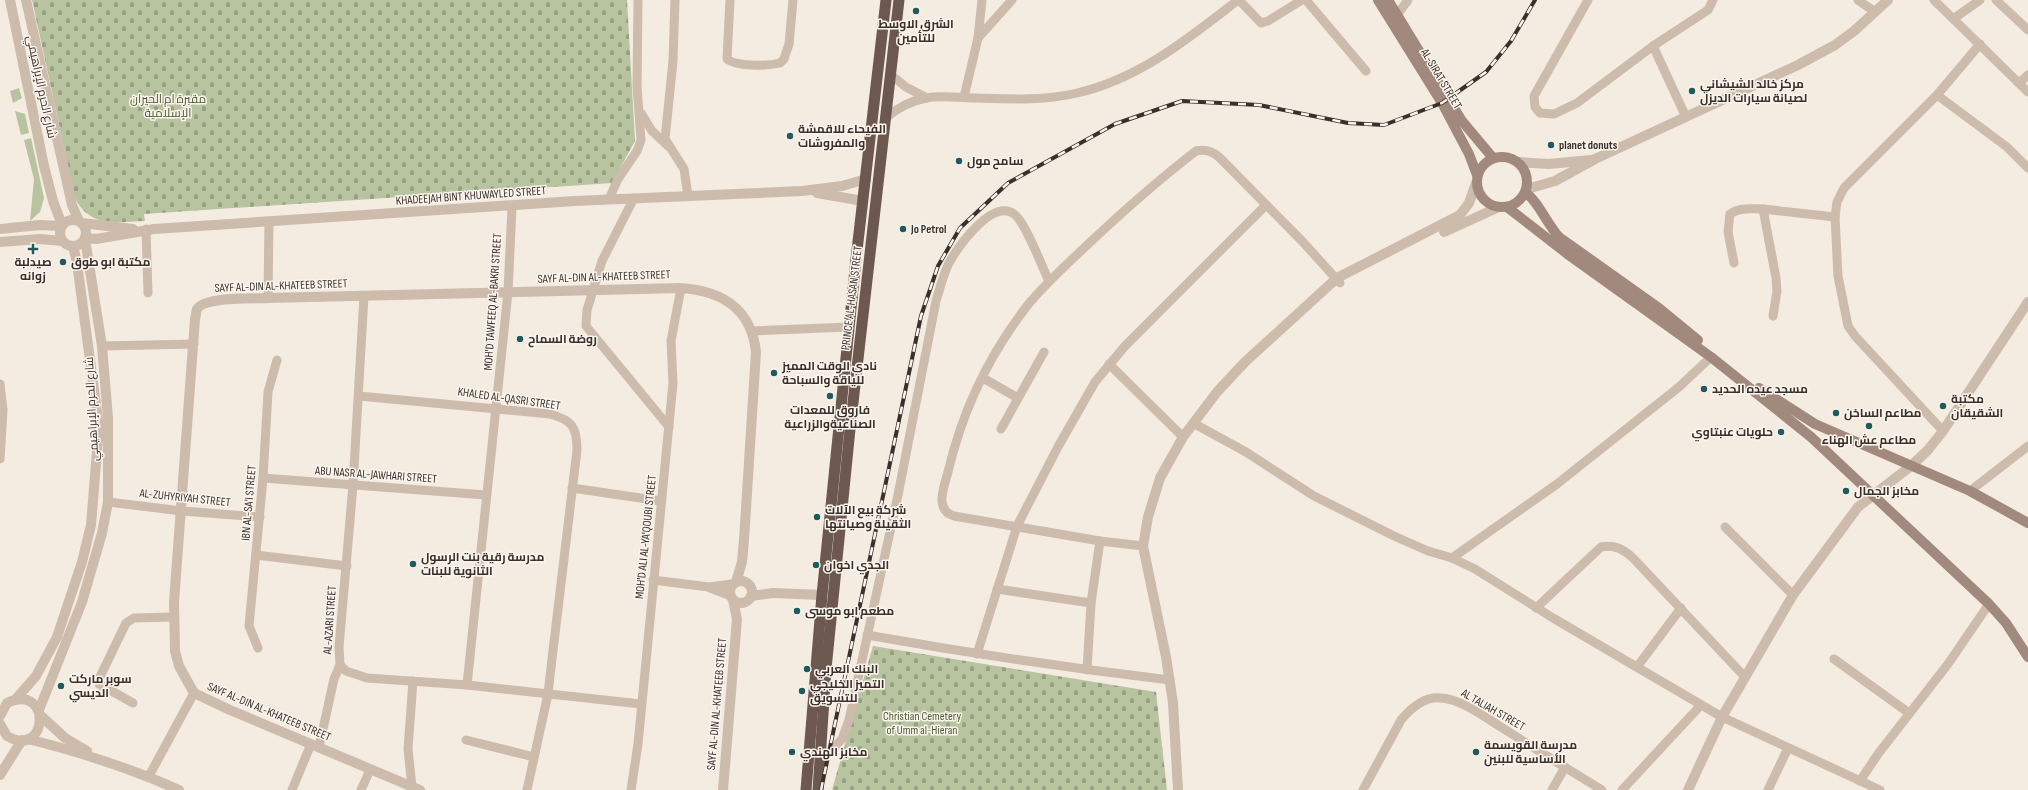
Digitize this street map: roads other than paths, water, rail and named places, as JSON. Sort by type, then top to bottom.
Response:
[{"type":"highway","name":"PRINCE AL-HASAN STREET","points":[[806,790],[822,595],[849,327],[886,0]]},
{"type":"highway","name":"PRINCE AL-HASAN STREET","points":[[818,790],[826,669],[850,429],[899,0]]},
{"type":"main road","name":"AL-SIRAT STREET","points":[[1378,0],[1442,104],[1469,154],[1476,179]]},
{"type":"main road","name":"AL-SIRAT STREET","points":[[1388,0],[1462,121],[1493,158]]},
{"type":"main road","points":[[1506,157],[1518,162],[1524,168],[1527,176],[1526,190],[1515,204],[1503,207],[1491,205],[1483,200],[1478,192],[1476,179],[1486,161],[1493,158],[1506,157]]},
{"type":"main road","points":[[1526,190],[1551,228],[1559,237],[1659,308],[1754,385],[1792,410],[1832,433],[1970,491],[2028,523]]},
{"type":"main road","points":[[1503,207],[1711,357],[1823,447],[1989,604],[2006,623],[2028,657]]},
{"type":"main road","points":[[1823,447],[1822,439],[1824,435],[1832,433]]},
{"type":"street","name":"شارع الحرم الإبراهيمي","points":[[10,0],[44,166],[53,201],[62,226]]},
{"type":"street","name":"شارع الحرم الإبراهيمي","points":[[26,0],[72,205],[80,222]]},
{"type":"street","points":[[609,199],[618,179],[637,151],[642,140],[637,87],[638,0]]},
{"type":"street","points":[[669,147],[665,136],[673,61],[675,0]]},
{"type":"street","points":[[730,0],[727,59],[737,64],[772,65],[780,63],[787,52],[793,0]]},
{"type":"street","points":[[964,97],[978,38],[982,0]]},
{"type":"street","points":[[978,38],[1012,0]]},
{"type":"street","points":[[886,118],[905,104],[927,98],[964,97],[1025,99],[1075,94],[1104,85],[1146,66],[1190,37],[1238,0],[1261,23],[1268,21],[1302,0]]},
{"type":"street","points":[[1306,0],[1366,71]]},
{"type":"street","points":[[1397,16],[1408,0]]},
{"type":"street","points":[[1588,0],[1534,96],[1535,107],[1540,113],[1554,114],[1576,103],[1653,46],[1708,10],[1713,0]]},
{"type":"street","points":[[1858,0],[1875,12]]},
{"type":"street","points":[[1526,190],[1555,181],[1595,159],[1798,65],[1834,45],[1854,31],[1888,0]]},
{"type":"street","points":[[1934,0],[2028,92]]},
{"type":"street","points":[[1953,19],[1980,0]]},
{"type":"street","points":[[1996,0],[2028,30]]},
{"type":"street","points":[[1944,431],[1851,331],[1838,276],[1835,217],[1836,202],[1844,188],[1937,95],[1980,44]]},
{"type":"street","points":[[1653,46],[1686,117]]},
{"type":"street","points":[[891,75],[906,87],[927,98]]},
{"type":"street","points":[[2018,83],[2028,75]]},
{"type":"street","points":[[1937,95],[2007,147],[2028,168]]},
{"type":"street","points":[[639,109],[652,131],[674,152],[684,169],[688,196]]},
{"type":"street","points":[[1143,546],[1100,541],[954,516],[947,514],[941,505],[956,440],[974,392],[1027,307],[1049,281],[1130,204],[1196,151],[1207,150],[1213,152],[1339,281]]},
{"type":"street","points":[[1518,162],[1549,164],[1595,159]]},
{"type":"street","name":"KHADEEJAH BINT KHUWAYLED STREET","points":[[85,238],[100,239],[144,230],[268,221],[512,207],[609,199],[802,191],[842,186],[866,179]]},
{"type":"street","points":[[1178,790],[1173,703],[1170,680],[1143,546],[1148,517],[1160,478],[1183,437],[1193,423],[1217,392],[1245,362],[1322,293],[1339,281],[1460,215],[1468,203],[1476,179]]},
{"type":"street","name":"KHADEEJAH BINT KHUWAYLED STREET","points":[[802,191],[838,195],[863,201]]},
{"type":"street","points":[[634,198],[604,254],[585,319],[586,326],[669,427]]},
{"type":"street","points":[[977,654],[1017,526],[1059,445],[1095,382],[1109,364],[1266,205]]},
{"type":"street","name":"MOH'D TAWFEEQ AL-BAKRI STREET","points":[[467,685],[508,292],[512,207]]},
{"type":"street","points":[[1339,281],[1503,207]]},
{"type":"street","points":[[1734,263],[1728,232],[1730,214],[1735,210],[1763,208],[1835,217]]},
{"type":"street","points":[[1763,208],[1777,291],[1774,316]]},
{"type":"street","points":[[820,764],[838,746],[845,733],[905,465],[936,300],[949,263],[979,225],[996,212],[1007,211],[1014,214],[1024,227],[1049,281]]},
{"type":"street","points":[[0,229],[40,225],[62,226],[72,219],[80,222],[86,230],[85,238],[82,243],[73,246],[62,241],[40,239],[0,242]]},
{"type":"street","points":[[268,221],[268,298]]},
{"type":"street","name":"KHADEEJAH BINT KHUWAYLED STREET","points":[[80,222],[144,230]]},
{"type":"street","points":[[62,226],[60,234],[62,241]]},
{"type":"street","points":[[144,230],[148,293]]},
{"type":"street","name":"شارع الحرم الإبراهيمي","points":[[25,740],[37,732],[40,727],[40,713],[82,602],[102,533],[108,502],[109,439],[102,346],[85,238]]},
{"type":"street","name":"شارع الحرم الإبراهيمي","points":[[0,716],[7,702],[36,676],[57,637],[82,562],[92,518],[99,427],[78,271],[73,246]]},
{"type":"street","name":"SAYF AL-DIN AL-KHATEEB STREET","points":[[416,788],[370,770],[194,693],[179,666],[175,651],[173,617],[197,309],[204,304],[214,301],[268,298],[681,288],[702,291],[728,301],[738,309],[752,331],[756,352],[742,562],[734,583]]},
{"type":"street","name":"MOH'D ALI AL-YA'QOUBI STREET","points":[[631,790],[669,427],[673,373],[671,341],[681,288]]},
{"type":"street","name":"AL-AZARI STREET","points":[[364,296],[354,485],[338,653],[340,665],[346,671],[356,676],[467,685],[641,704]]},
{"type":"street","points":[[1688,790],[1722,717],[1744,676],[1793,595],[1858,507],[1911,466],[1928,450],[1944,431],[2028,302]]},
{"type":"street","points":[[752,331],[849,327]]},
{"type":"street","points":[[102,346],[194,344]]},
{"type":"street","points":[[1001,429],[1044,352]]},
{"type":"street","points":[[1452,558],[1557,484],[1679,387],[1711,357]]},
{"type":"street","name":"IBN AL-SA'I STREET","points":[[258,648],[249,629],[264,478],[268,392],[277,360]]},
{"type":"street","points":[[1109,364],[1183,437]]},
{"type":"street","points":[[983,378],[1018,398]]},
{"type":"street","points":[[0,384],[3,410],[0,459]]},
{"type":"street","name":"KHALED AL-QASRI STREET","points":[[359,396],[550,414],[567,420],[572,424],[577,443],[548,694],[527,790]]},
{"type":"street","points":[[1193,423],[1246,452],[1314,496],[1394,536],[1428,551],[1452,558],[1475,569],[1536,608],[1722,717],[1880,790]]},
{"type":"street","points":[[1970,491],[2028,446]]},
{"type":"street","name":"ABU NASR AL-JAWHARI STREET","points":[[264,478],[486,495]]},
{"type":"street","points":[[572,488],[661,501]]},
{"type":"street","name":"AL-ZUHYRIYAH STREET","points":[[108,502],[182,511],[260,517]]},
{"type":"street","points":[[1725,526],[1793,595]]},
{"type":"street","points":[[1087,670],[1091,603],[1100,541]]},
{"type":"street","points":[[1536,608],[1601,547],[1609,545],[1626,552],[1681,608],[1744,676]]},
{"type":"street","points":[[256,555],[347,566]]},
{"type":"street","name":"SAYF AL-DIN AL-KHATEEB STREET","points":[[742,562],[749,584]]},
{"type":"street","points":[[654,580],[709,587],[742,581],[773,593]]},
{"type":"street","points":[[732,598],[730,590],[734,583]]},
{"type":"street","points":[[748,599],[752,591],[749,584]]},
{"type":"street","points":[[709,587],[739,602],[773,593],[822,595]]},
{"type":"street","points":[[997,589],[1091,603]]},
{"type":"street","name":"SAYF AL-DIN AL-KHATEEB STREET","points":[[723,790],[737,619],[732,598]]},
{"type":"street","name":"SAYF AL-DIN AL-KHATEEB STREET","points":[[737,619],[748,599]]},
{"type":"street","points":[[1860,781],[1878,754],[1948,664],[1989,604]]},
{"type":"street","points":[[1637,667],[1681,608]]},
{"type":"street","points":[[133,703],[99,684],[98,681],[126,623],[129,620],[134,618],[173,617]]},
{"type":"street","points":[[867,635],[977,654],[1170,680]]},
{"type":"street","points":[[1834,659],[1909,713]]},
{"type":"street","points":[[292,790],[315,746],[334,679],[340,665]]},
{"type":"street","points":[[413,681],[408,749],[416,788]]},
{"type":"street","points":[[149,776],[194,693]]},
{"type":"street","name":"AL TALIAH STREET","points":[[1362,790],[1401,720],[1409,710],[1431,698],[1442,698],[1455,701],[1602,790]]},
{"type":"street","points":[[7,702],[29,701],[65,738],[97,758]]},
{"type":"street","points":[[1622,790],[1701,705]]},
{"type":"street","points":[[1,732],[12,738],[97,758],[149,776],[179,790]]},
{"type":"street","points":[[0,775],[25,740]]},
{"type":"street","points":[[466,740],[534,757]]},
{"type":"street","points":[[1768,790],[1788,748]]},
{"type":"street","points":[[1552,790],[1565,767]]},
{"type":"street","points":[[361,790],[370,770]]},
{"type":"railway","points":[[821,790],[921,316],[938,266],[960,228],[1008,183],[1115,124],[1182,101],[1259,105],[1348,123],[1384,125],[1442,103],[1486,72],[1511,41],[1535,0]]},
{"type":"place","name":"الشرق الاوسط للتأمين","points":[[916,11]]},
{"type":"place","name":"مركز خالد الشيشاني لصيانة سيارات الديزل","points":[[1692,91]]},
{"type":"place","name":"الفيحاء للاقمشة والمفروشات","points":[[790,136]]},
{"type":"place","name":"planet donuts","points":[[1551,145]]},
{"type":"place","name":"سامح مول","points":[[959,161]]},
{"type":"place","name":"Jo Petrol","points":[[903,229]]},
{"type":"place","name":"صيدلبة زوانه","points":[[33,249]]},
{"type":"place","name":"مكتبة ابو طوق","points":[[63,262]]},
{"type":"place","name":"روضة السماح","points":[[520,339]]},
{"type":"place","name":"نادي الوقت المميز للياقة والسباحة","points":[[774,373]]},
{"type":"place","name":"مسجد عيده الحديد","points":[[1704,389]]},
{"type":"place","name":"فاروق للمعدات الصناعيةوالزراعية","points":[[830,396]]},
{"type":"place","name":"مكتبة الشقيقان","points":[[1943,406]]},
{"type":"place","name":"مطاعم الساخن","points":[[1836,413]]},
{"type":"place","name":"مطاعم عش الهناء","points":[[1869,426]]},
{"type":"place","name":"حلويات عنبتاوي","points":[[1781,432]]},
{"type":"place","name":"مخابز الجمال","points":[[1846,491]]},
{"type":"place","name":"شركة بيع الآلات الثقيلة وصيانتها","points":[[817,517]]},
{"type":"place","name":"مدرسة رقية بنت الرسول الثانوية للبنات","points":[[413,564]]},
{"type":"place","name":"الجدي اخوان","points":[[816,565]]},
{"type":"place","name":"مطعم ابو موسى","points":[[797,611]]},
{"type":"place","name":"البنك العربي","points":[[807,669]]},
{"type":"place","name":"سوبر ماركت الديسي","points":[[61,686]]},
{"type":"place","name":"التميز الخليجي للتسويق","points":[[802,691]]},
{"type":"place","name":"مخابز الهندي","points":[[792,752]]},
{"type":"place","name":"مدرسة القويسمة الأساسية للبنين","points":[[1476,752]]},
{"type":"park label","name":"مقبرة ام الحيران الإسلامية","points":[[168,106]]},
{"type":"park label","name":"Christian Cemetery of Umm al-Hieran","points":[[922,723]]}]
